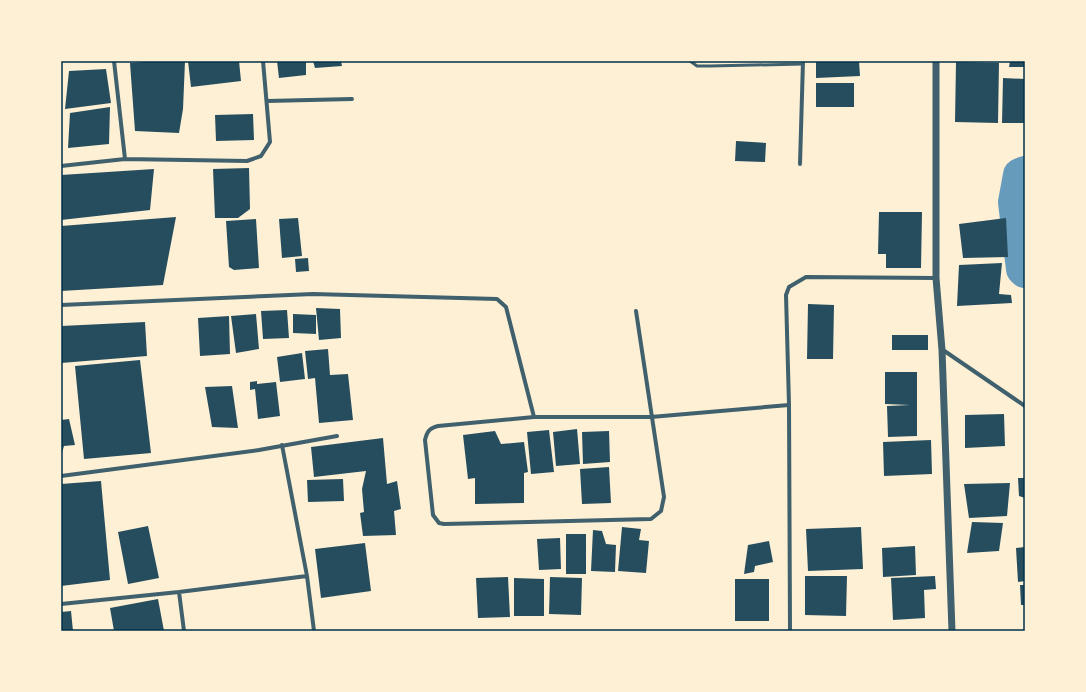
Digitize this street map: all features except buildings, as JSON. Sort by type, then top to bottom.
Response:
[{"type":"street","points":[[114,61],[125,159]]},
{"type":"street","points":[[61,166],[125,159],[247,161],[261,156],[270,142],[263,61]]},
{"type":"street","points":[[936,61],[936,278],[942,350],[952,631]]},
{"type":"street","points":[[800,164],[803,62]]},
{"type":"street","points":[[266,101],[352,99]]},
{"type":"street","points":[[790,631],[789,405],[786,295],[789,287],[806,277],[936,278]]},
{"type":"street","points":[[61,304],[313,294],[497,298],[506,307],[534,417]]},
{"type":"street","points":[[636,311],[651,417],[664,497],[661,511],[651,518],[444,524],[435,520],[433,515],[425,440],[427,433],[431,428],[438,426],[534,417],[651,417],[789,405]]},
{"type":"street","points":[[942,350],[1025,406]]},
{"type":"street","points":[[61,476],[259,450],[337,436]]},
{"type":"street","points":[[282,445],[307,576],[314,631]]},
{"type":"street","points":[[61,604],[178,592],[307,576]]},
{"type":"street","points":[[178,592],[184,631]]},
{"type":"lane","points":[[690,61],[697,66],[803,62]]},
{"type":"waterway","points":[[1025,173],[1020,175],[1015,202],[1023,269],[1025,271]]}]
